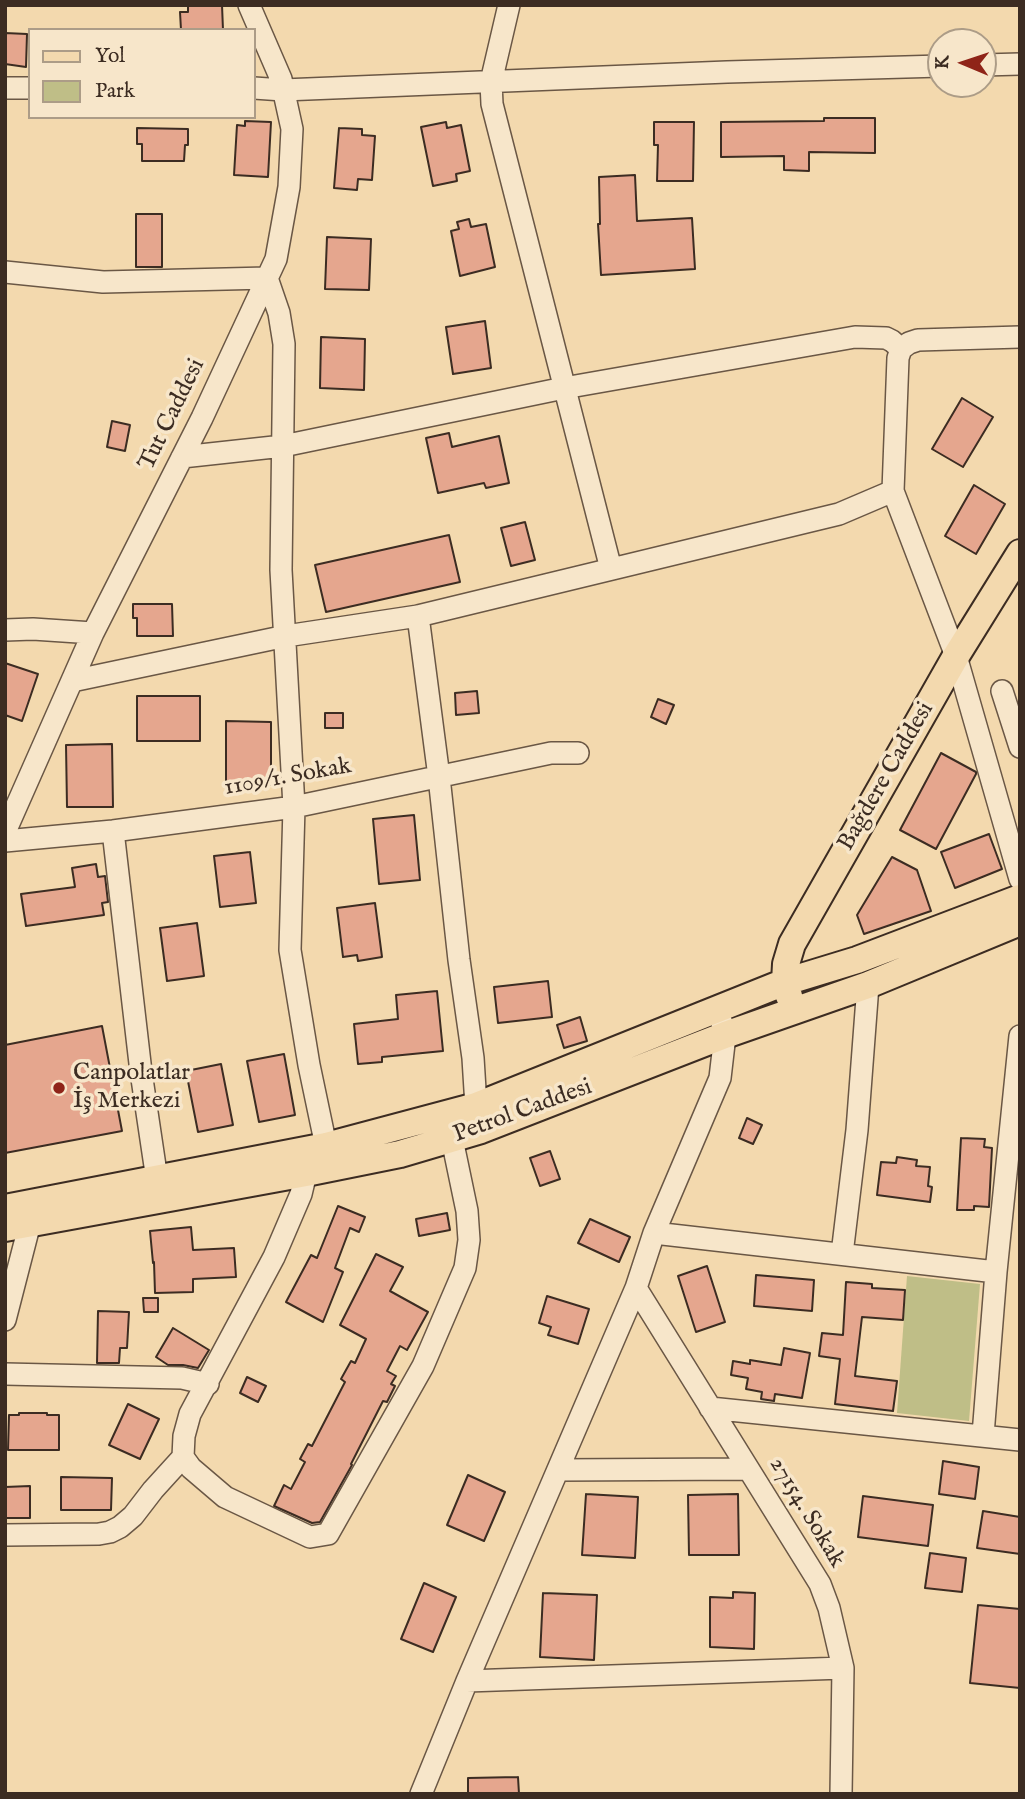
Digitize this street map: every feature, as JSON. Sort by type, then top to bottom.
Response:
[{"type":"main road","name":"Bağdere Caddesi","points":[[794,1010],[785,982],[786,964],[792,944],[956,656],[1020,553]]},
{"type":"main road","points":[[5,1208],[158,1188],[476,1106],[785,982],[857,960],[1020,898]]},
{"type":"main road","name":"Petrol Caddesi","points":[[18,1225],[158,1188],[306,1173],[400,1154],[452,1139],[725,1035],[868,985],[1020,922]]},
{"type":"street","name":"Tut Caddesi","points":[[5,832],[93,633],[202,418],[276,259],[289,187],[292,129],[281,79],[249,5]]},
{"type":"street","points":[[509,5],[491,82],[492,104],[611,569]]},
{"type":"street","points":[[997,65],[1020,64]]},
{"type":"street","points":[[256,88],[283,90],[927,66]]},
{"type":"street","points":[[5,88],[28,88]]},
{"type":"street","points":[[5,272],[103,282],[267,278],[279,313],[284,344],[281,570],[294,807],[290,950],[326,1146]]},
{"type":"street","points":[[182,457],[284,446],[564,388],[855,337],[886,338],[901,349]]},
{"type":"street","points":[[1020,337],[918,340],[901,349],[898,358],[894,491],[956,656],[1020,879]]},
{"type":"street","points":[[72,681],[286,636],[418,616],[839,514],[894,491]]},
{"type":"street","points":[[418,616],[473,1058],[476,1106]]},
{"type":"street","points":[[5,630],[93,633]]},
{"type":"street","points":[[1002,691],[1020,747]]},
{"type":"street","name":"1109/1. Sokak","points":[[5,841],[113,831],[294,807],[551,753],[578,753]]},
{"type":"street","points":[[113,831],[141,1072],[158,1188]]},
{"type":"street","points":[[842,1254],[857,1130],[868,985]]},
{"type":"street","points":[[421,1794],[636,1287],[654,1233],[720,1077],[725,1035],[719,1009]]},
{"type":"street","points":[[983,1435],[996,1272],[1015,1135],[1020,1037]]},
{"type":"street","points":[[306,1173],[301,1194],[274,1257],[190,1414],[184,1436],[183,1457],[191,1468],[225,1497],[310,1537],[328,1534],[423,1366],[465,1268],[469,1240],[467,1211],[452,1139]]},
{"type":"street","points":[[5,1320],[18,1225]]},
{"type":"street","points":[[654,1233],[996,1272]]},
{"type":"street","name":"27154. Sokak","points":[[636,1287],[820,1584],[830,1608],[843,1668],[841,1794]]},
{"type":"street","points":[[5,1374],[182,1378],[208,1384]]},
{"type":"street","points":[[710,1408],[1020,1440]]},
{"type":"street","points":[[5,1535],[110,1532],[133,1516],[183,1457]]},
{"type":"street","points":[[558,1471],[748,1469]]},
{"type":"street","points":[[467,1681],[843,1668]]},
{"type":"green space","points":[[907,1276],[980,1284],[969,1421],[897,1413]]},
{"type":"building","points":[[188,5],[222,5],[223,28],[181,28],[180,12],[188,12]]},
{"type":"building","points":[[5,33],[27,34],[26,67],[5,64]]},
{"type":"building","points":[[824,118],[875,118],[875,153],[809,152],[809,171],[784,170],[784,156],[721,157],[721,122],[824,121]]},
{"type":"building","points":[[245,121],[271,122],[268,177],[234,175],[237,125],[245,126]]},
{"type":"building","points":[[446,122],[447,128],[461,125],[470,171],[456,174],[457,181],[433,186],[421,127]]},
{"type":"building","points":[[654,122],[694,122],[693,181],[657,181],[658,145],[654,145]]},
{"type":"building","points":[[137,128],[188,129],[184,161],[142,161],[142,144],[137,144]]},
{"type":"building","points":[[339,128],[362,129],[362,135],[375,136],[372,180],[358,179],[357,190],[334,188]]},
{"type":"building","points":[[635,175],[637,221],[692,218],[695,269],[601,275],[599,177]]},
{"type":"building","points":[[136,214],[162,214],[162,267],[136,267]]},
{"type":"building","points":[[469,219],[471,227],[486,224],[495,267],[460,276],[451,231],[459,229],[457,222]]},
{"type":"building","points":[[327,237],[371,239],[369,290],[325,289]]},
{"type":"building","points":[[485,321],[491,368],[453,374],[446,327]]},
{"type":"building","points":[[321,337],[365,339],[364,390],[320,388]]},
{"type":"building","points":[[962,398],[993,417],[963,467],[932,449]]},
{"type":"building","points":[[112,421],[130,425],[125,451],[107,447]]},
{"type":"building","points":[[449,433],[452,447],[499,436],[509,483],[486,488],[484,483],[438,493],[426,438]]},
{"type":"building","points":[[974,485],[1005,504],[976,554],[945,536]]},
{"type":"building","points":[[525,522],[535,560],[511,566],[501,528]]},
{"type":"building","points":[[449,535],[460,582],[326,612],[315,565]]},
{"type":"building","points":[[133,604],[172,604],[173,636],[137,636],[137,618],[133,618]]},
{"type":"building","points":[[5,663],[38,674],[22,721],[5,715]]},
{"type":"building","points":[[477,691],[479,713],[456,715],[455,693]]},
{"type":"building","points":[[137,696],[200,696],[200,741],[137,741]]},
{"type":"building","points":[[658,699],[674,705],[666,724],[651,717]]},
{"type":"building","points":[[325,713],[343,713],[343,728],[325,728]]},
{"type":"building","points":[[226,721],[271,722],[271,785],[226,784]]},
{"type":"building","points":[[112,744],[113,807],[67,807],[66,745]]},
{"type":"building","points":[[941,753],[976,774],[936,849],[900,830]]},
{"type":"building","points":[[414,815],[420,880],[379,884],[373,819]]},
{"type":"building","points":[[989,834],[1002,869],[955,888],[941,852]]},
{"type":"building","points":[[250,852],[256,903],[220,907],[214,856]]},
{"type":"building","points":[[892,857],[917,870],[931,911],[864,934],[857,915]]},
{"type":"building","points":[[96,864],[98,877],[105,876],[108,902],[102,903],[104,915],[26,926],[21,894],[75,887],[72,868]]},
{"type":"building","points":[[375,903],[382,957],[358,961],[357,955],[343,957],[337,908]]},
{"type":"building","points":[[197,923],[204,976],[167,981],[160,928]]},
{"type":"building","points":[[548,981],[552,1017],[498,1023],[494,987]]},
{"type":"building","points":[[437,991],[443,1051],[382,1057],[382,1062],[358,1064],[354,1024],[398,1019],[396,995]]},
{"type":"building","points":[[580,1017],[587,1041],[564,1048],[557,1025]]},
{"type":"building","name":"Canpolatlar İş Merkezi","points":[[102,1026],[122,1131],[5,1153],[5,1045]]},
{"type":"building","points":[[284,1054],[295,1115],[259,1122],[247,1061]]},
{"type":"building","points":[[221,1064],[233,1125],[198,1132],[186,1071]]},
{"type":"building","points":[[747,1118],[762,1125],[753,1144],[739,1138]]},
{"type":"building","points":[[961,1138],[985,1139],[984,1147],[992,1148],[989,1207],[974,1206],[974,1210],[957,1210]]},
{"type":"building","points":[[550,1151],[560,1179],[540,1186],[530,1158]]},
{"type":"building","points":[[897,1157],[917,1160],[916,1166],[930,1167],[930,1202],[877,1195],[881,1162],[896,1163]]},
{"type":"building","points":[[338,1206],[365,1217],[359,1232],[350,1228],[335,1268],[343,1272],[323,1322],[286,1302],[311,1255],[317,1258]]},
{"type":"building","points":[[447,1213],[450,1230],[419,1236],[416,1219]]},
{"type":"building","points":[[590,1219],[630,1237],[619,1262],[578,1243]]},
{"type":"building","points":[[191,1227],[193,1250],[234,1248],[236,1277],[193,1279],[193,1292],[155,1293],[150,1231]]},
{"type":"building","points":[[376,1254],[403,1267],[390,1291],[428,1312],[407,1350],[400,1346],[387,1371],[396,1376],[391,1384],[395,1386],[387,1402],[383,1401],[320,1522],[312,1523],[274,1506],[284,1485],[291,1489],[305,1462],[300,1459],[308,1444],[312,1446],[345,1382],[341,1379],[351,1361],[355,1363],[366,1339],[340,1325]]},
{"type":"building","points":[[707,1266],[725,1322],[696,1332],[678,1276]]},
{"type":"building","points":[[756,1275],[814,1280],[812,1311],[754,1306]]},
{"type":"building","points":[[846,1282],[872,1284],[872,1288],[905,1290],[903,1320],[862,1317],[855,1376],[897,1381],[893,1411],[835,1404],[840,1359],[819,1356],[822,1333],[843,1335]]},
{"type":"building","points":[[547,1296],[589,1309],[578,1344],[548,1335],[551,1327],[539,1323]]},
{"type":"building","points":[[143,1298],[158,1298],[158,1312],[144,1312]]},
{"type":"building","points":[[98,1311],[129,1312],[127,1348],[120,1348],[119,1363],[97,1363]]},
{"type":"building","points":[[173,1328],[209,1350],[198,1368],[168,1365],[156,1357]]},
{"type":"building","points":[[784,1348],[810,1353],[802,1398],[775,1394],[774,1401],[761,1399],[762,1392],[746,1389],[748,1378],[731,1375],[733,1361],[750,1364],[750,1360],[781,1365]]},
{"type":"building","points":[[247,1377],[266,1386],[258,1402],[240,1393]]},
{"type":"building","points":[[128,1404],[159,1419],[140,1459],[109,1445]]},
{"type":"building","points":[[9,1415],[59,1415],[59,1450],[8,1450]]},
{"type":"building","points":[[943,1461],[979,1467],[975,1499],[939,1494]]},
{"type":"building","points":[[468,1475],[505,1492],[484,1541],[447,1525]]},
{"type":"building","points":[[61,1477],[112,1478],[111,1510],[61,1510]]},
{"type":"building","points":[[30,1486],[30,1518],[5,1518],[5,1487]]},
{"type":"building","points":[[586,1494],[638,1497],[635,1558],[582,1555]]},
{"type":"building","points":[[738,1494],[739,1555],[689,1555],[688,1495]]},
{"type":"building","points":[[863,1496],[933,1505],[928,1546],[858,1537]]},
{"type":"building","points":[[983,1511],[1020,1517],[1020,1554],[977,1548]]},
{"type":"building","points":[[930,1553],[966,1558],[962,1592],[925,1588]]},
{"type":"building","points":[[424,1583],[456,1597],[433,1652],[401,1639]]},
{"type":"building","points":[[733,1592],[755,1593],[754,1649],[710,1647],[710,1597],[733,1598]]},
{"type":"building","points":[[543,1593],[597,1595],[594,1660],[540,1657]]},
{"type":"building","points":[[978,1605],[1020,1609],[1020,1688],[970,1683]]},
{"type":"building","points":[[518,1777],[519,1794],[468,1794],[468,1778]]},
{"type":"place","name":"Canpolatlar İş Merkezi","points":[[59,1088]]}]
